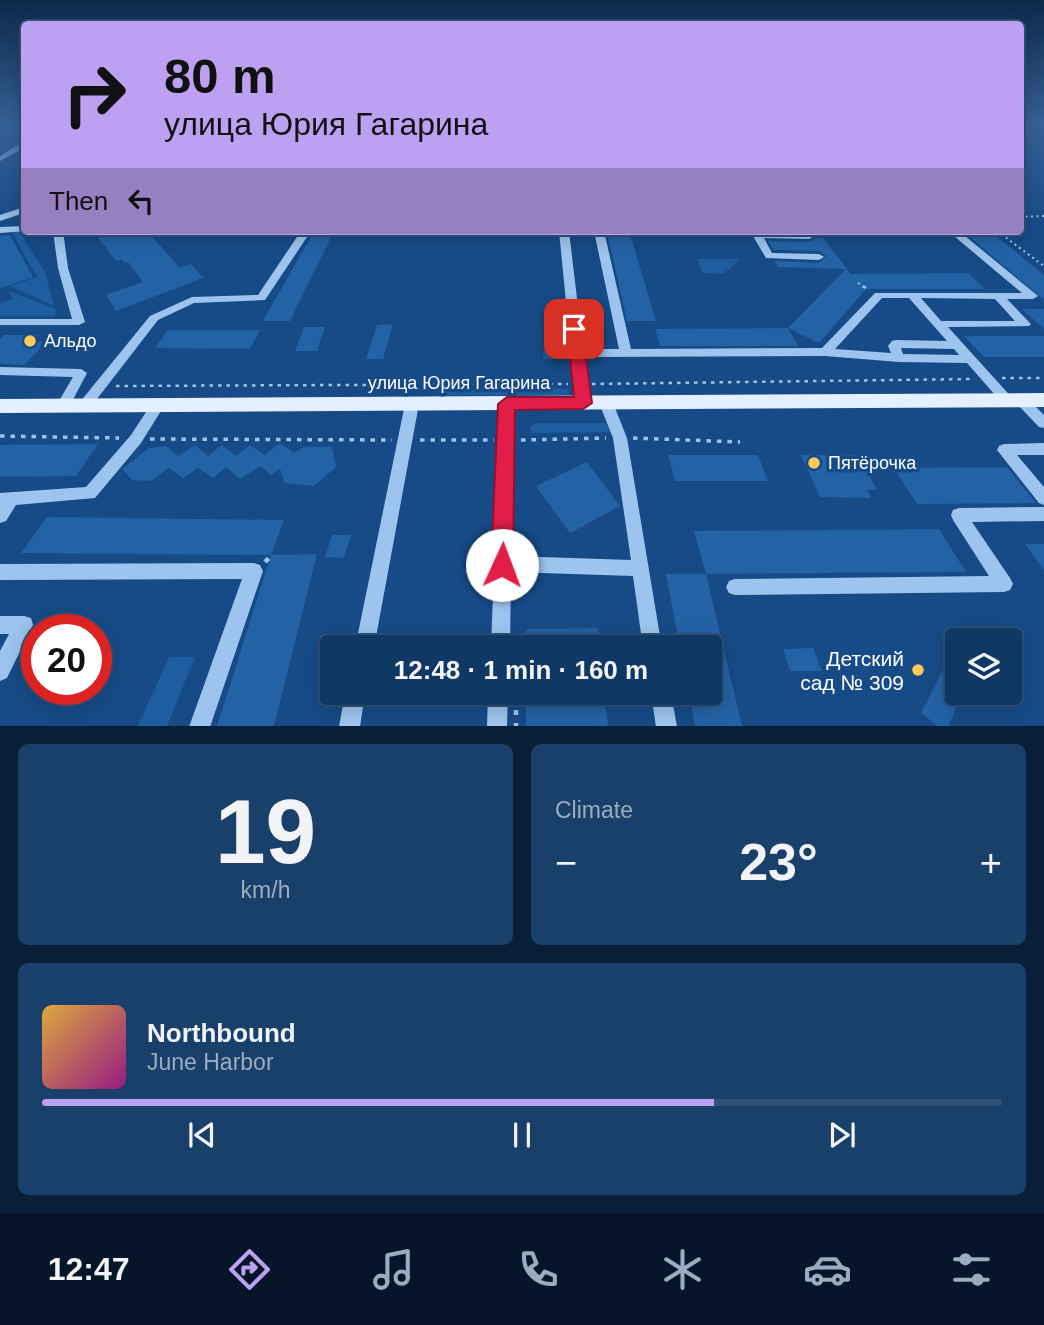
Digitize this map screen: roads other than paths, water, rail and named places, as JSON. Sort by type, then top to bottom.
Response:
[{"type":"main road","name":"улица Юрия Гагарина","points":[[0,406],[1044,401]]},
{"type":"street","points":[[0,218],[21,212]]},
{"type":"street","points":[[0,230],[21,229]]},
{"type":"street","points":[[0,322],[79,322],[62,268],[58,235]]},
{"type":"street","points":[[85,405],[154,318],[192,300],[261,298],[303,235]]},
{"type":"street","points":[[564,235],[583,403]]},
{"type":"street","points":[[600,235],[625,353]]},
{"type":"street","points":[[758,235],[769,256],[819,257]]},
{"type":"street","points":[[958,235],[1038,297]]},
{"type":"street","points":[[825,352],[879,295],[1038,297]]},
{"type":"street","points":[[912,295],[970,359],[1044,424]]},
{"type":"street","points":[[938,324],[1025,324],[999,297]]},
{"type":"street","points":[[899,358],[894,346],[896,344],[957,345]]},
{"type":"street","points":[[577,353],[825,352],[899,358],[970,359]]},
{"type":"street","points":[[0,371],[81,373],[63,406]]},
{"type":"street","points":[[606,403],[620,438],[651,635]]},
{"type":"street","points":[[367,635],[412,404]]},
{"type":"street","points":[[500,635],[507,404]]},
{"type":"street","points":[[0,516],[6,500],[90,493],[136,439],[158,406]]},
{"type":"street","points":[[1044,449],[1004,450],[1044,498]]},
{"type":"street","points":[[735,587],[1004,584],[959,515],[1044,514]]},
{"type":"street","points":[[502,565],[640,568]]},
{"type":"street","points":[[349,726],[353,705]]},
{"type":"street","points":[[497,726],[498,705]]},
{"type":"street","points":[[663,705],[667,726]]},
{"type":"lane","points":[[792,235],[808,235]]},
{"type":"lane","points":[[0,572],[254,571],[199,726]]},
{"type":"lane","points":[[0,625],[24,625],[0,671]]},
{"type":"place","name":"Альдо","points":[[30,341]]},
{"type":"place","name":"Пятёрочка","points":[[814,463]]},
{"type":"place","name":"Детский сад № 309","points":[[918,670]]}]
